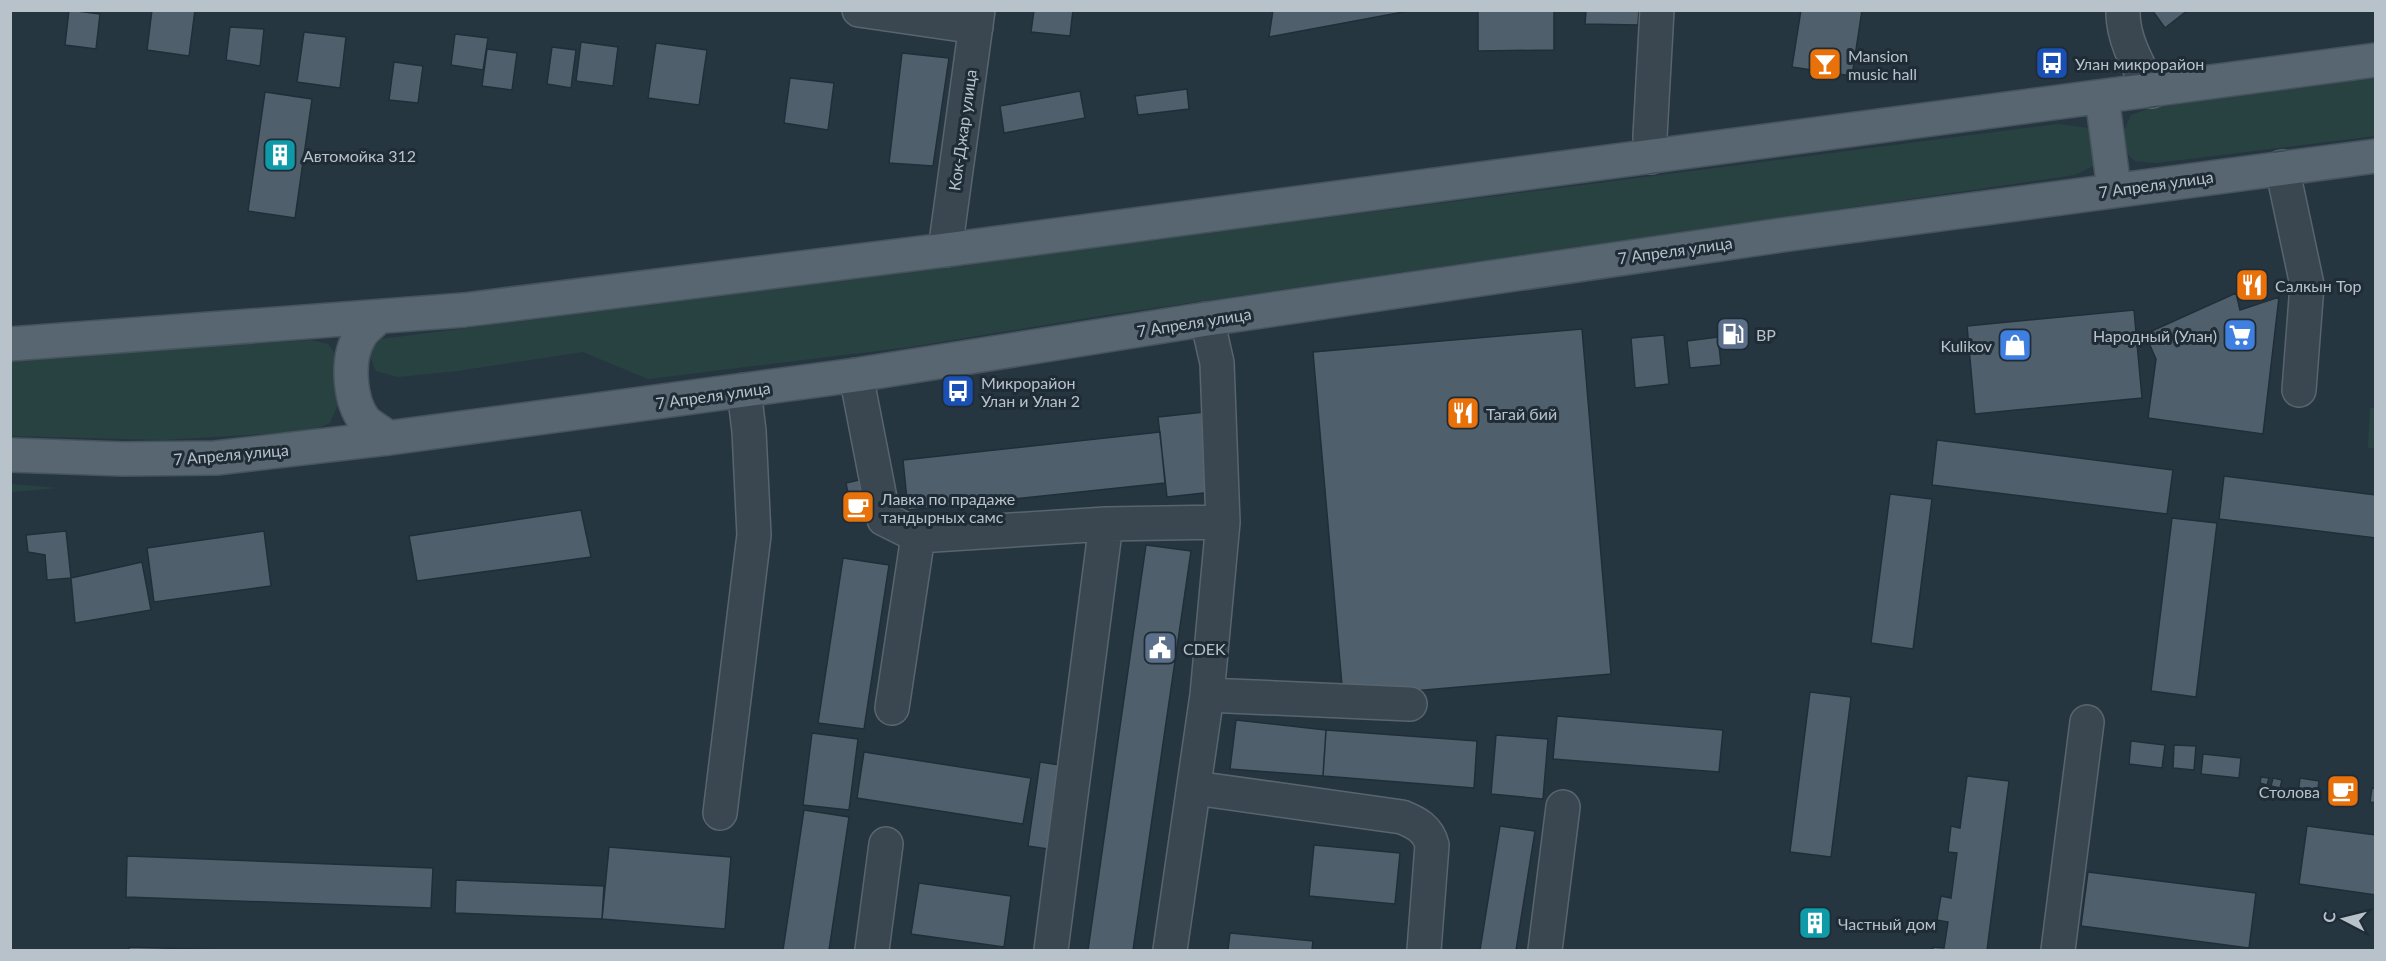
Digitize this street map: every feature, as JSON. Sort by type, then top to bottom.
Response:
[{"type":"main road","points":[[10,344],[376,319],[465,310],[945,250],[2152,92],[2376,60]]},
{"type":"main road","points":[[2102,97],[2114,189]]},
{"type":"main road","name":"7 Апреля улица","points":[[10,454],[123,459],[216,458],[388,438],[856,375],[1208,319],[1746,240],[2114,189],[2376,156]]},
{"type":"main road","points":[[376,319],[359,336],[351,380],[355,403],[366,421],[388,438]]},
{"type":"street","points":[[859,10],[977,19]]},
{"type":"street","points":[[1651,157],[1650,136],[1657,10]]},
{"type":"street","points":[[2123,10],[2122,23],[2135,60],[2152,92]]},
{"type":"street","name":"Кок-Джар улица","points":[[945,250],[977,19]]},
{"type":"street","points":[[2282,167],[2307,285],[2299,390]]},
{"type":"street","points":[[1170,951],[1207,695],[1223,522],[1217,363],[1208,319]]},
{"type":"street","points":[[856,375],[884,519],[918,536],[1106,524],[1223,522]]},
{"type":"street","points":[[720,813],[754,535],[749,431],[744,390]]},
{"type":"street","points":[[1051,951],[1106,524]]},
{"type":"street","points":[[892,708],[918,536]]},
{"type":"street","points":[[1207,695],[1410,704]]},
{"type":"street","points":[[2058,951],[2087,722]]},
{"type":"street","points":[[1195,788],[1402,817],[1423,828],[1429,835],[1432,845],[1424,951]]},
{"type":"street","points":[[1545,951],[1563,807]]},
{"type":"street","points":[[872,951],[886,844]]},
{"type":"green space","points":[[2375,78],[2375,136],[2156,163],[2135,161],[2124,151],[2123,133],[2131,115],[2150,108]]},
{"type":"green space","points":[[2058,124],[2089,128],[2093,147],[2093,166],[2075,175],[1106,315],[910,347],[648,379],[583,352],[457,371],[398,377],[376,371],[369,354],[381,339]]},
{"type":"green space","points":[[311,340],[328,344],[343,366],[340,399],[330,423],[312,431],[163,440],[11,436],[11,358]]},
{"type":"green space","points":[[2370,408],[2375,408],[2375,448],[2368,448]]},
{"type":"green space","points":[[11,484],[58,488],[11,492]]},
{"type":"building","points":[[69,10],[100,14],[96,49],[65,45]]},
{"type":"building","points":[[152,10],[195,10],[189,56],[147,50]]},
{"type":"building","points":[[1034,10],[1073,10],[1070,36],[1031,32]]},
{"type":"building","points":[[1273,10],[1414,10],[1269,37]]},
{"type":"building","points":[[1478,10],[1554,10],[1554,50],[1478,51]]},
{"type":"building","points":[[1586,10],[1639,10],[1638,25],[1585,24]]},
{"type":"building","points":[[1801,10],[1862,10],[1852,76],[1792,67]]},
{"type":"building","points":[[2152,10],[2188,10],[2165,28]]},
{"type":"building","points":[[230,27],[264,29],[260,66],[226,60]]},
{"type":"building","points":[[304,32],[346,37],[340,88],[297,82]]},
{"type":"building","points":[[455,34],[488,38],[483,70],[451,65]]},
{"type":"building","points":[[581,42],[618,47],[613,86],[576,81]]},
{"type":"building","points":[[656,43],[707,50],[699,105],[648,98]]},
{"type":"building","points":[[552,47],[576,50],[571,88],[547,84]]},
{"type":"building","points":[[487,49],[517,53],[512,90],[482,86]]},
{"type":"building","points":[[902,53],[949,58],[933,166],[889,163]]},
{"type":"building","points":[[394,62],[423,66],[418,103],[389,100]]},
{"type":"building","points":[[790,78],[834,83],[828,130],[784,123]]},
{"type":"building","points":[[1187,89],[1189,109],[1138,115],[1135,96]]},
{"type":"building","points":[[1080,91],[1085,118],[1004,133],[1000,106]]},
{"type":"building","name":"Автомойка 312","points":[[265,92],[312,99],[295,218],[248,211]]},
{"type":"building","points":[[2236,293],[2240,310],[2279,297],[2263,434],[2148,418],[2156,359],[2145,334]]},
{"type":"building","points":[[2134,310],[2142,398],[1975,414],[1967,326]]},
{"type":"building","points":[[1582,329],[1611,674],[1343,697],[1313,352]]},
{"type":"building","points":[[1664,335],[1669,384],[1635,388],[1631,338]]},
{"type":"building","points":[[1718,337],[1721,365],[1690,368],[1687,341]]},
{"type":"building","points":[[1205,412],[1213,492],[1167,497],[1158,417]]},
{"type":"building","points":[[1160,432],[1165,483],[908,510],[903,460]]},
{"type":"building","points":[[1937,440],[2173,470],[2167,514],[1932,485]]},
{"type":"building","points":[[2224,476],[2376,495],[2376,538],[2219,519]]},
{"type":"building","points":[[859,480],[863,495],[849,499],[846,483]]},
{"type":"building","points":[[1890,494],[1932,499],[1913,649],[1871,643]]},
{"type":"building","name":"Лавка по прадаже тандырных самс","points":[[863,497],[866,513],[852,517],[849,501]]},
{"type":"building","points":[[581,510],[591,557],[417,581],[409,536]]},
{"type":"building","points":[[2172,518],[2217,523],[2196,697],[2151,691]]},
{"type":"building","points":[[66,531],[71,578],[47,580],[45,555],[28,552],[26,535]]},
{"type":"building","points":[[264,531],[271,586],[154,602],[147,548]]},
{"type":"building","points":[[1146,545],[1191,551],[1133,950],[1088,950]]},
{"type":"building","points":[[843,558],[889,565],[864,729],[818,723]]},
{"type":"building","points":[[142,562],[151,610],[75,623],[71,578]]},
{"type":"building","points":[[1810,692],[1851,697],[1831,857],[1790,852]]},
{"type":"building","points":[[1557,716],[1723,730],[1719,772],[1553,759]]},
{"type":"building","points":[[1236,720],[1326,730],[1323,776],[1230,769]]},
{"type":"building","points":[[1326,730],[1477,741],[1474,788],[1323,776]]},
{"type":"building","points":[[812,733],[858,739],[849,810],[803,805]]},
{"type":"building","points":[[1496,735],[1548,739],[1543,799],[1491,794]]},
{"type":"building","points":[[2131,741],[2165,745],[2162,768],[2129,764]]},
{"type":"building","points":[[2174,745],[2196,746],[2194,770],[2173,768]]},
{"type":"building","points":[[864,752],[1031,778],[1023,824],[857,798]]},
{"type":"building","points":[[2203,754],[2241,758],[2239,778],[2201,774]]},
{"type":"building","points":[[1040,762],[1060,765],[1048,849],[1028,846]]},
{"type":"building","points":[[1967,776],[2009,781],[1987,950],[1933,950],[1933,947],[1944,948],[1948,922],[1937,920],[1941,896],[1951,898],[1957,853],[1948,852],[1951,826],[1960,828]]},
{"type":"building","points":[[2261,777],[2269,778],[2267,785],[2260,783]]},
{"type":"building","points":[[2273,778],[2282,780],[2280,788],[2271,786]]},
{"type":"building","points":[[2300,778],[2319,781],[2317,797],[2298,794]]},
{"type":"building","name":"Столова","points":[[2337,782],[2351,784],[2348,799],[2336,798]]},
{"type":"building","points":[[2372,788],[2376,789],[2376,803],[2370,802]]},
{"type":"building","points":[[804,810],[849,817],[829,950],[783,950]]},
{"type":"building","points":[[1500,826],[1535,831],[1516,950],[1480,950]]},
{"type":"building","points":[[2307,826],[2376,835],[2376,895],[2299,884]]},
{"type":"building","points":[[1314,845],[1400,853],[1395,904],[1309,896]]},
{"type":"building","points":[[609,847],[731,857],[725,929],[602,919]]},
{"type":"building","points":[[127,856],[433,868],[431,908],[126,897]]},
{"type":"building","points":[[2088,872],[2256,893],[2249,948],[2081,926]]},
{"type":"building","points":[[456,880],[604,886],[602,919],[455,913]]},
{"type":"building","points":[[919,883],[1011,896],[1004,947],[911,934]]},
{"type":"building","name":"Частный дом","points":[[1806,908],[1827,914],[1822,935],[1804,931]]},
{"type":"building","points":[[1230,933],[1313,941],[1312,950],[1228,950]]},
{"type":"building","points":[[129,947],[227,950],[129,950]]},
{"type":"place","name":"Улан микрорайон","points":[[2052,63]]},
{"type":"place","name":"Mansion music hall","points":[[1825,64]]},
{"type":"place","name":"Автомойка 312","points":[[280,155]]},
{"type":"place","name":"Салкын Тор","points":[[2252,285]]},
{"type":"place","name":"BP","points":[[1733,334]]},
{"type":"place","name":"Народный (Улан)","points":[[2240,335]]},
{"type":"place","name":"Kulikov","points":[[2015,345]]},
{"type":"place","name":"Микрорайон Улан и Улан 2","points":[[958,391]]},
{"type":"place","name":"Тагай бий","points":[[1463,413]]},
{"type":"place","name":"Лавка по прадаже тандырных самс","points":[[858,507]]},
{"type":"place","name":"CDEK","points":[[1160,648]]},
{"type":"place","name":"Столова","points":[[2343,791]]},
{"type":"place","name":"Частный дом","points":[[1815,923]]}]
